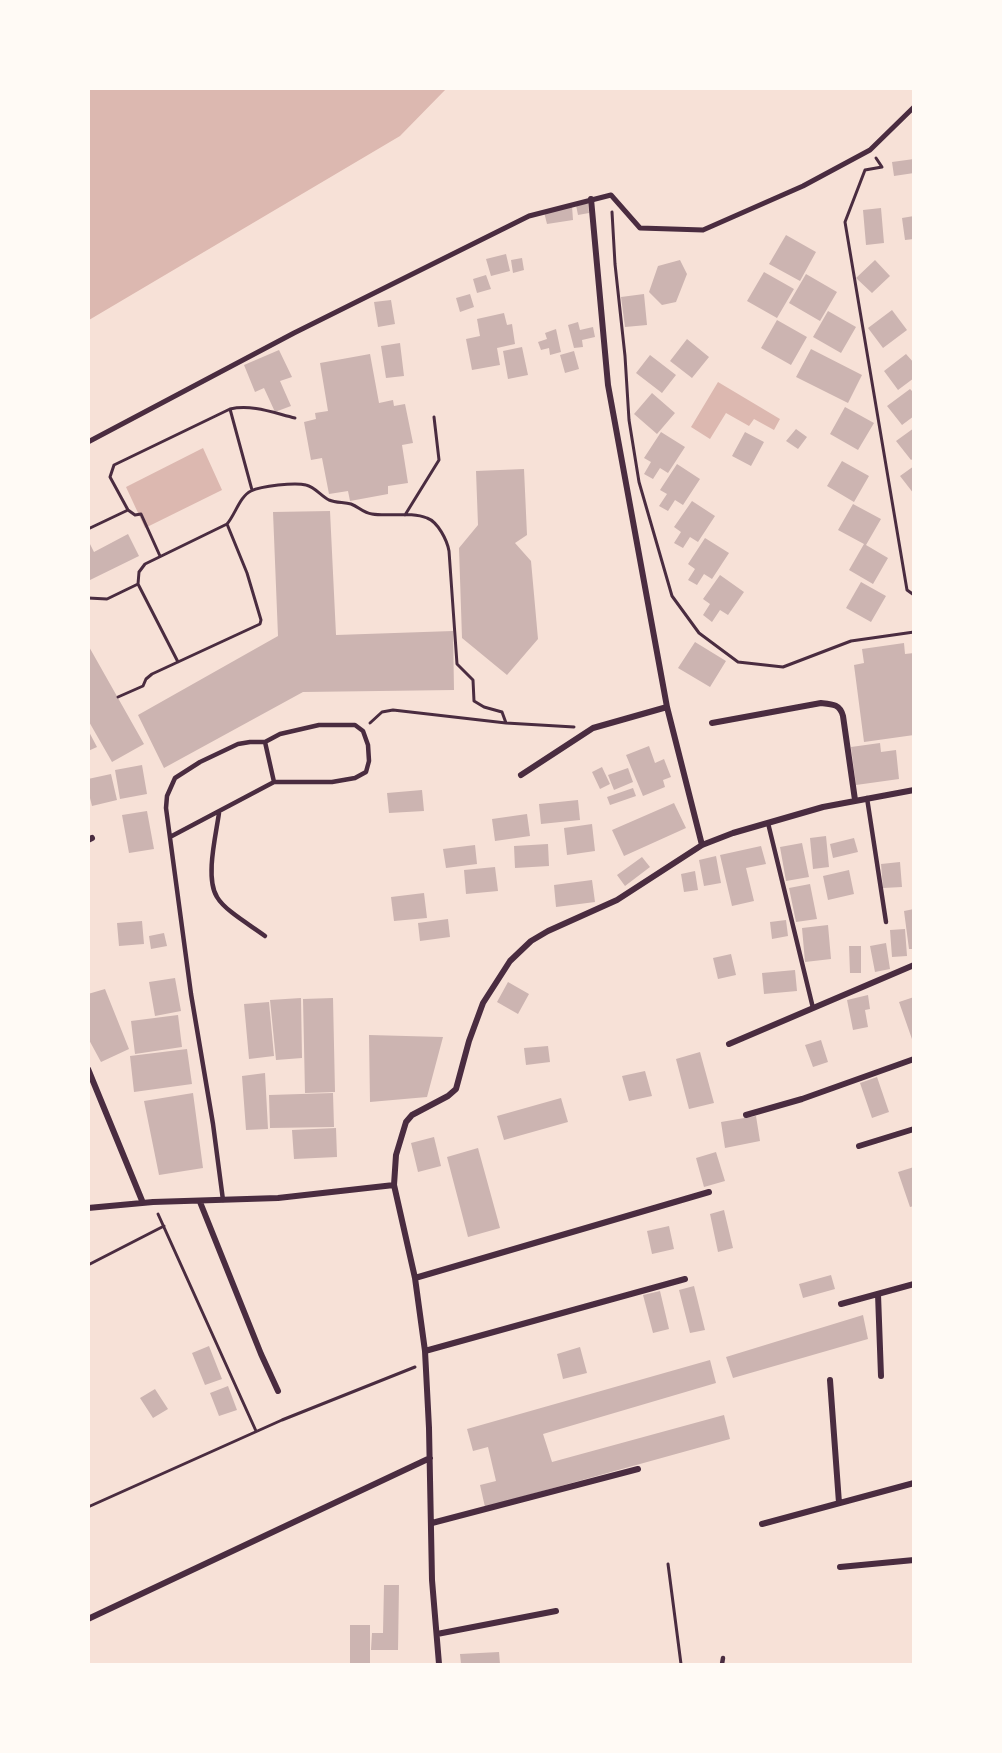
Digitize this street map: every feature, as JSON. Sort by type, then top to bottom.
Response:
[{"type":"street","points":[[88,442],[294,333],[529,216],[611,195],[640,228],[703,230],[803,186],[870,150],[914,107]]},
{"type":"street","points":[[591,199],[608,385],[668,707],[702,845]]},
{"type":"street","points":[[712,723],[821,703],[834,704],[841,710],[843,716],[855,800]]},
{"type":"street","points":[[521,775],[593,728],[668,707]]},
{"type":"street","points":[[439,1665],[432,1580],[426,1362],[415,1278],[394,1185],[396,1155],[406,1122],[412,1115],[448,1096],[456,1089],[469,1041],[483,1003],[510,961],[531,941],[617,900],[702,845],[733,833],[855,800],[914,790]]},
{"type":"street","points":[[729,1044],[914,965]]},
{"type":"street","points":[[746,1114],[802,1099],[914,1059]]},
{"type":"street","points":[[88,1070],[143,1203]]},
{"type":"street","points":[[859,1146],[914,1130]]},
{"type":"street","points":[[88,1208],[153,1202],[278,1198],[394,1185]]},
{"type":"street","points":[[415,1278],[709,1192]]},
{"type":"street","points":[[200,1202],[278,1391]]},
{"type":"street","points":[[424,1352],[685,1279]]},
{"type":"street","points":[[842,1304],[914,1284]]},
{"type":"street","points":[[878,1294],[881,1376]]},
{"type":"street","points":[[830,1380],[839,1503]]},
{"type":"street","points":[[88,1619],[430,1458]]},
{"type":"street","points":[[432,1524],[638,1469]]},
{"type":"street","points":[[762,1524],[914,1483]]},
{"type":"street","points":[[840,1567],[914,1560]]},
{"type":"street","points":[[437,1634],[556,1611]]},
{"type":"lane","points":[[170,837],[274,782],[332,782],[355,778],[366,772],[369,761],[368,745],[363,731],[355,725],[319,725],[280,734],[265,742],[238,744],[200,762],[175,778],[167,796],[166,808],[190,994],[213,1124],[223,1200]]},
{"type":"lane","points":[[265,742],[274,782]]},
{"type":"lane","points":[[867,798],[886,922]]},
{"type":"lane","points":[[219,813],[212,863],[212,881],[216,896],[265,936]]},
{"type":"lane","points":[[768,823],[813,1008]]},
{"type":"lane","points":[[722,1665],[723,1658]]},
{"type":"path","points":[[870,150],[882,167],[865,170],[845,222],[907,590],[914,595]]},
{"type":"path","points":[[611,195],[629,420],[639,482],[672,596],[699,633],[738,662],[783,667],[851,640],[914,632]]},
{"type":"path","points":[[160,556],[141,514],[132,514],[128,510],[110,477],[114,465],[230,409],[241,406],[295,418]]},
{"type":"path","points":[[230,409],[252,490]]},
{"type":"path","points":[[405,515],[439,460],[434,417]]},
{"type":"path","points":[[178,662],[138,584],[140,572],[145,564],[227,524],[235,515],[244,497],[252,490],[307,485],[330,500],[352,505],[361,511],[371,514],[428,518],[435,524],[447,542],[457,664],[473,680],[474,700],[483,707],[502,712],[507,723]]},
{"type":"path","points":[[88,529],[128,510]]},
{"type":"path","points":[[118,697],[143,686],[152,674],[260,624],[261,620],[247,573],[227,524]]},
{"type":"path","points":[[88,598],[107,599],[138,584]]},
{"type":"path","points":[[363,731],[378,715],[393,710],[507,723],[593,728]]},
{"type":"path","points":[[153,1202],[256,1431]]},
{"type":"path","points":[[88,1265],[164,1226]]},
{"type":"path","points":[[88,1507],[256,1431],[426,1362]]},
{"type":"path","points":[[668,1564],[681,1665]]},
{"type":"shaded area","points":[[88,89],[446,89],[400,136],[89,320]]},
{"type":"shaded area","points":[[718,382],[780,419],[774,430],[754,419],[749,426],[726,413],[710,439],[691,427]]},
{"type":"shaded area","points":[[203,448],[222,490],[145,528],[126,487]]},
{"type":"building","points":[[914,159],[914,173],[894,176],[892,162]]},
{"type":"building","points":[[588,203],[589,213],[578,215],[576,205]]},
{"type":"building","points":[[572,206],[573,220],[547,224],[544,212]]},
{"type":"building","points":[[881,208],[884,243],[866,245],[863,210]]},
{"type":"building","points":[[914,216],[914,239],[905,240],[902,218]]},
{"type":"building","points":[[786,235],[816,252],[800,281],[769,264]]},
{"type":"building","points":[[506,254],[510,271],[491,276],[486,259]]},
{"type":"building","points":[[522,258],[524,270],[513,273],[511,260]]},
{"type":"building","points":[[680,260],[687,274],[676,302],[662,305],[649,292],[658,266]]},
{"type":"building","points":[[875,260],[890,276],[872,293],[856,278]]},
{"type":"building","points":[[764,272],[794,289],[777,318],[747,301]]},
{"type":"building","points":[[806,274],[837,292],[820,321],[789,303]]},
{"type":"building","points":[[486,275],[491,289],[477,293],[473,279]]},
{"type":"building","points":[[470,294],[474,307],[460,312],[456,298]]},
{"type":"building","points":[[644,294],[647,325],[625,327],[621,297]]},
{"type":"building","points":[[391,300],[395,324],[378,327],[374,302]]},
{"type":"building","points":[[892,310],[907,330],[883,348],[868,328]]},
{"type":"building","points":[[828,311],[856,327],[841,353],[813,337]]},
{"type":"building","points":[[504,313],[507,325],[512,324],[515,344],[497,348],[500,365],[472,370],[466,339],[480,336],[477,319]]},
{"type":"building","points":[[777,320],[807,337],[791,365],[761,348]]},
{"type":"building","points":[[578,322],[580,330],[593,327],[595,337],[582,340],[583,347],[574,348],[568,325]]},
{"type":"building","points":[[556,329],[561,352],[550,355],[549,348],[541,350],[538,342],[547,339],[545,333]]},
{"type":"building","points":[[687,339],[709,357],[692,378],[670,361]]},
{"type":"building","points":[[400,343],[404,376],[386,378],[381,346]]},
{"type":"building","points":[[522,347],[528,375],[508,379],[503,351]]},
{"type":"building","points":[[811,349],[862,375],[848,403],[796,377]]},
{"type":"building","points":[[279,350],[292,377],[280,381],[291,406],[275,412],[264,388],[255,392],[244,365]]},
{"type":"building","points":[[574,351],[579,369],[565,373],[560,355]]},
{"type":"building","points":[[370,354],[379,403],[393,400],[394,406],[405,404],[413,443],[402,445],[408,483],[388,486],[388,494],[350,501],[348,491],[329,494],[322,458],[311,460],[304,422],[316,419],[315,413],[328,411],[320,363]]},
{"type":"building","points":[[906,354],[914,363],[914,378],[898,390],[884,371]]},
{"type":"building","points":[[650,355],[676,375],[662,393],[636,373]]},
{"type":"building","points":[[910,389],[914,393],[914,416],[902,425],[887,406]]},
{"type":"building","points":[[652,393],[675,413],[657,434],[634,414]]},
{"type":"building","points":[[845,407],[874,423],[858,450],[830,434]]},
{"type":"building","points":[[914,428],[914,458],[911,460],[896,441]]},
{"type":"building","points":[[796,429],[807,437],[798,449],[786,441]]},
{"type":"building","points":[[661,432],[685,447],[668,473],[660,468],[653,479],[644,474],[651,462],[644,458]]},
{"type":"building","points":[[745,432],[764,442],[751,466],[732,456]]},
{"type":"building","points":[[842,461],[869,476],[854,502],[827,486]]},
{"type":"building","points":[[677,464],[700,479],[683,505],[675,500],[668,511],[659,506],[667,494],[660,490]]},
{"type":"building","points":[[914,466],[914,494],[900,476]]},
{"type":"building","points":[[524,469],[527,535],[515,543],[531,561],[538,639],[507,675],[462,638],[459,548],[478,525],[476,471]]},
{"type":"building","points":[[692,501],[715,516],[698,542],[690,537],[683,548],[674,543],[681,532],[674,527]]},
{"type":"building","points":[[853,504],[881,519],[866,545],[888,558],[873,584],[849,570],[864,544],[838,530]]},
{"type":"building","points":[[330,511],[336,635],[453,631],[454,690],[303,692],[164,768],[138,715],[278,636],[273,512]]},
{"type":"building","points":[[128,534],[139,556],[88,581],[88,540],[94,552]]},
{"type":"building","points":[[705,538],[729,553],[712,579],[704,574],[697,585],[688,580],[695,569],[688,564]]},
{"type":"building","points":[[720,575],[744,592],[728,615],[720,610],[712,622],[703,615],[710,604],[703,599]]},
{"type":"building","points":[[861,582],[886,596],[871,622],[846,608]]},
{"type":"building","points":[[695,642],[726,661],[710,687],[678,668]]},
{"type":"building","points":[[904,643],[905,654],[914,653],[914,735],[864,742],[854,665],[864,663],[862,649]]},
{"type":"building","points":[[88,645],[144,744],[112,762],[88,720]]},
{"type":"building","points":[[88,730],[97,747],[88,751]]},
{"type":"building","points":[[880,743],[881,752],[896,750],[899,779],[856,785],[851,747]]},
{"type":"building","points":[[649,746],[655,763],[664,759],[671,777],[663,780],[665,787],[643,796],[626,755]]},
{"type":"building","points":[[142,765],[147,794],[120,799],[115,770]]},
{"type":"building","points":[[602,767],[610,784],[600,789],[592,772]]},
{"type":"building","points":[[628,768],[633,782],[614,790],[608,775]]},
{"type":"building","points":[[111,774],[117,800],[92,806],[88,779]]},
{"type":"building","points":[[633,788],[636,796],[610,805],[607,797]]},
{"type":"building","points":[[422,790],[424,811],[389,813],[387,793]]},
{"type":"building","points":[[578,800],[580,820],[541,824],[539,804]]},
{"type":"building","points":[[674,803],[686,828],[624,856],[612,830]]},
{"type":"building","points":[[147,811],[154,849],[129,853],[122,815]]},
{"type":"building","points":[[527,814],[530,836],[495,841],[492,819]]},
{"type":"building","points":[[592,824],[595,851],[567,855],[564,828]]},
{"type":"building","points":[[826,836],[829,867],[813,869],[810,838]]},
{"type":"building","points":[[854,838],[858,852],[833,858],[830,844]]},
{"type":"building","points":[[802,843],[809,877],[786,881],[780,847]]},
{"type":"building","points":[[548,844],[549,866],[515,868],[514,846]]},
{"type":"building","points":[[475,845],[477,864],[446,868],[443,849]]},
{"type":"building","points":[[761,846],[766,864],[746,868],[754,901],[732,906],[720,855]]},
{"type":"building","points":[[716,856],[721,883],[704,886],[699,860]]},
{"type":"building","points":[[642,857],[650,867],[625,886],[617,875]]},
{"type":"building","points":[[900,862],[902,887],[883,888],[881,864]]},
{"type":"building","points":[[495,867],[498,891],[466,894],[464,870]]},
{"type":"building","points":[[849,870],[854,894],[828,900],[823,876]]},
{"type":"building","points":[[695,871],[698,890],[684,892],[681,874]]},
{"type":"building","points":[[592,880],[595,902],[556,907],[554,885]]},
{"type":"building","points":[[810,884],[817,919],[796,922],[789,888]]},
{"type":"building","points":[[424,893],[427,918],[394,921],[391,897]]},
{"type":"building","points":[[914,909],[914,949],[909,949],[904,911]]},
{"type":"building","points":[[448,919],[450,937],[420,941],[418,923]]},
{"type":"building","points":[[786,920],[788,936],[772,939],[770,922]]},
{"type":"building","points":[[142,921],[144,944],[119,946],[117,923]]},
{"type":"building","points":[[828,925],[831,959],[805,962],[802,928]]},
{"type":"building","points":[[905,929],[907,956],[892,957],[890,930]]},
{"type":"building","points":[[164,933],[167,946],[151,949],[149,936]]},
{"type":"building","points":[[886,943],[890,969],[875,972],[870,946]]},
{"type":"building","points":[[849,946],[861,946],[861,973],[850,973]]},
{"type":"building","points":[[731,954],[736,975],[718,979],[713,958]]},
{"type":"building","points":[[795,970],[797,991],[764,994],[762,973]]},
{"type":"building","points":[[175,978],[181,1011],[155,1016],[149,982]]},
{"type":"building","points":[[508,982],[529,994],[518,1014],[497,1002]]},
{"type":"building","points":[[105,989],[129,1049],[101,1062],[88,1038],[88,994]]},
{"type":"building","points":[[868,995],[870,1009],[865,1010],[868,1027],[853,1030],[847,1000]]},
{"type":"building","points":[[914,997],[914,1042],[913,1042],[899,1002]]},
{"type":"building","points":[[301,998],[302,1058],[276,1060],[270,1000]]},
{"type":"building","points":[[333,998],[335,1092],[305,1093],[303,999]]},
{"type":"building","points":[[269,1002],[274,1056],[249,1059],[244,1004]]},
{"type":"building","points":[[178,1015],[182,1047],[135,1054],[131,1021]]},
{"type":"building","points":[[369,1035],[443,1037],[427,1097],[370,1102]]},
{"type":"building","points":[[821,1040],[828,1062],[813,1067],[805,1045]]},
{"type":"building","points":[[548,1046],[550,1062],[526,1065],[524,1048]]},
{"type":"building","points":[[187,1049],[192,1084],[134,1092],[130,1056]]},
{"type":"building","points":[[700,1052],[714,1103],[689,1109],[676,1059]]},
{"type":"building","points":[[645,1071],[652,1096],[629,1101],[622,1076]]},
{"type":"building","points":[[265,1073],[268,1129],[246,1130],[242,1076]]},
{"type":"building","points":[[877,1077],[889,1112],[872,1118],[860,1083]]},
{"type":"building","points":[[193,1093],[203,1168],[159,1175],[144,1101]]},
{"type":"building","points":[[333,1093],[334,1127],[270,1128],[269,1095]]},
{"type":"building","points":[[561,1098],[568,1122],[504,1140],[497,1116]]},
{"type":"building","points":[[756,1116],[760,1141],[725,1148],[721,1122]]},
{"type":"building","points":[[336,1128],[337,1157],[294,1159],[292,1130]]},
{"type":"building","points":[[434,1137],[441,1166],[418,1172],[411,1143]]},
{"type":"building","points":[[478,1148],[500,1228],[468,1237],[447,1157]]},
{"type":"building","points":[[716,1152],[725,1181],[704,1187],[696,1158]]},
{"type":"building","points":[[914,1167],[914,1206],[910,1207],[898,1172]]},
{"type":"building","points":[[724,1210],[733,1248],[718,1252],[710,1214]]},
{"type":"building","points":[[669,1226],[674,1249],[652,1254],[647,1231]]},
{"type":"building","points":[[831,1275],[835,1289],[803,1298],[799,1284]]},
{"type":"building","points":[[694,1286],[705,1330],[690,1333],[679,1290]]},
{"type":"building","points":[[660,1291],[669,1329],[653,1333],[643,1295]]},
{"type":"building","points":[[863,1315],[868,1339],[733,1378],[726,1357]]},
{"type":"building","points":[[209,1346],[222,1379],[205,1385],[192,1353]]},
{"type":"building","points":[[580,1347],[587,1373],[563,1379],[557,1354]]},
{"type":"building","points":[[710,1360],[716,1383],[543,1434],[552,1462],[724,1415],[730,1439],[485,1507],[480,1485],[496,1481],[488,1447],[473,1451],[467,1429]]},
{"type":"building","points":[[228,1386],[237,1410],[219,1416],[210,1393]]},
{"type":"building","points":[[155,1389],[168,1409],[153,1418],[140,1398]]},
{"type":"building","points":[[384,1585],[399,1585],[398,1650],[371,1650],[372,1633],[383,1633]]},
{"type":"building","points":[[350,1625],[370,1625],[370,1664],[350,1664]]},
{"type":"building","points":[[499,1652],[500,1664],[461,1664],[460,1654]]}]
